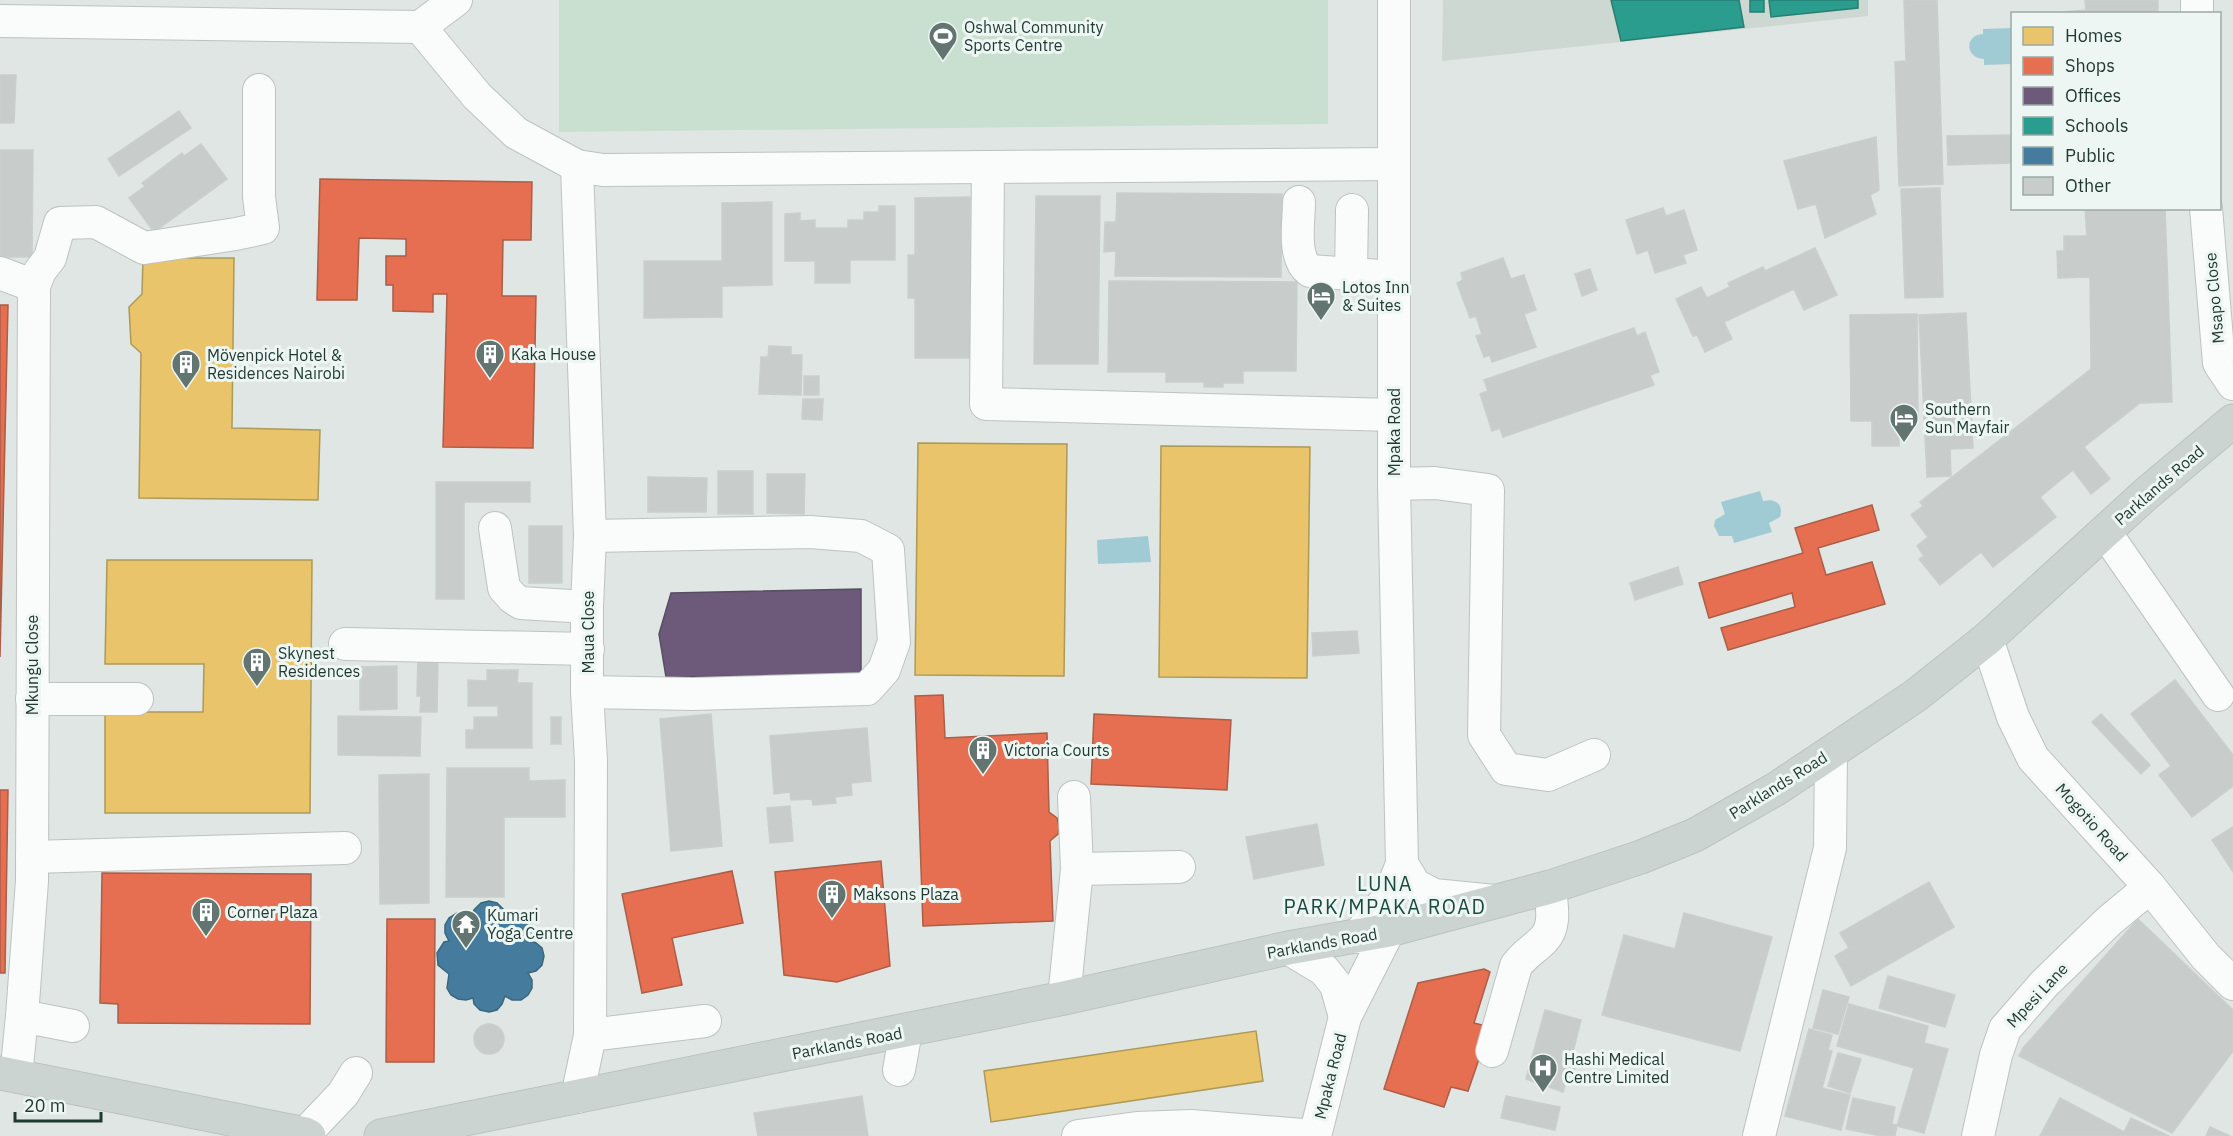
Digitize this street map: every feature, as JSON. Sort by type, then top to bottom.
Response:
[{"type":"main road","name":"Parklands Road","points":[[381,1136],[445,1130],[576,1097],[1064,998],[1288,948],[1358,937],[1550,887],[1641,857],[1695,835],[1776,789],[1915,696],[1987,639],[2105,532],[2233,421]]},
{"type":"main road","points":[[8,1075],[307,1135]]},
{"type":"street","points":[[0,21],[420,27],[456,0]]},
{"type":"street","name":"Mpaka Road","points":[[1358,937],[1389,896],[1402,864],[1394,484],[1394,0]]},
{"type":"street","points":[[420,27],[477,96],[516,133],[577,166],[603,170],[1394,164]]},
{"type":"street","name":"Mkungu Close","points":[[8,1075],[22,1016],[32,857],[34,286],[40,271],[50,258],[60,223],[96,222],[144,248],[263,228],[259,197],[259,90]]},
{"type":"street","name":"Maua Close","points":[[576,1097],[590,1035],[591,761],[587,692],[590,536],[577,166]]},
{"type":"street","points":[[988,167],[986,404],[1394,415]]},
{"type":"street","points":[[1299,202],[1299,257],[1304,267],[1310,271],[1394,277]]},
{"type":"street","points":[[1352,210],[1352,273]]},
{"type":"street","name":"Msapo Close","points":[[2206,210],[2219,363],[2233,384]]},
{"type":"street","points":[[0,273],[34,286]]},
{"type":"street","points":[[1394,484],[1436,483],[1488,490],[1484,735],[1506,770],[1548,776],[1594,755]]},
{"type":"street","points":[[495,528],[504,588],[513,598],[521,603],[587,607]]},
{"type":"street","points":[[587,692],[693,694],[867,689],[884,670],[894,642],[888,550],[861,536],[810,532],[590,536]]},
{"type":"street","points":[[2105,532],[2218,695]]},
{"type":"street","name":"Mogotio Road","points":[[1987,639],[2013,717],[2033,758],[2150,887],[2206,957],[2233,984]]},
{"type":"street","points":[[345,644],[588,649]]},
{"type":"street","points":[[32,699],[137,699]]},
{"type":"street","points":[[1759,1136],[1830,848],[1831,753]]},
{"type":"street","points":[[1064,998],[1077,869],[1074,797]]},
{"type":"street","points":[[32,857],[345,848]]},
{"type":"street","points":[[1402,864],[1415,885],[1434,894],[1494,901]]},
{"type":"street","points":[[1077,869],[1179,867]]},
{"type":"street","points":[[1492,1051],[1516,966],[1522,957],[1546,938],[1550,929],[1553,916],[1550,887]]},
{"type":"street","name":"Mpesi Lane","points":[[1978,1136],[1996,1055],[2005,1029],[2044,984],[2109,921],[2150,887]]},
{"type":"street","name":"Mpaka Road","points":[[1315,1136],[1345,1017],[1389,930]]},
{"type":"street","name":"Mpaka Road","points":[[1288,948],[1324,970],[1336,985],[1345,1017]]},
{"type":"street","points":[[22,1016],[73,1026]]},
{"type":"street","points":[[590,1035],[705,1021]]},
{"type":"street","points":[[899,1070],[906,1031]]},
{"type":"street","points":[[307,1135],[343,1094],[356,1073]]},
{"type":"street","points":[[1078,1136],[1191,1126],[1315,1136]]},
{"type":"shaded area","points":[[1443,0],[1868,0],[1868,16],[1442,61]]},
{"type":"green space","name":"Oshwal Community Sports Centre","points":[[559,0],[1328,0],[1328,124],[559,132]]},
{"type":"water","points":[[2011,28],[2011,64],[1984,65],[1984,59],[1973,55],[1970,51],[1970,42],[1972,38],[1983,34],[1983,29]]},
{"type":"water","points":[[1760,491],[1763,501],[1775,501],[1780,505],[1780,517],[1769,523],[1772,532],[1734,543],[1732,536],[1719,536],[1714,526],[1715,520],[1725,514],[1721,502]]},
{"type":"water","points":[[1148,536],[1151,562],[1098,564],[1097,540]]},
{"type":"building: Homes","name":"Mövenpick Hotel & Residences Nairobi","points":[[143,258],[234,258],[232,428],[320,430],[318,500],[139,498],[141,353],[131,344],[129,307],[142,294]]},
{"type":"building: Homes","points":[[918,443],[1067,444],[1064,676],[915,675]]},
{"type":"building: Homes","points":[[1161,446],[1310,447],[1307,678],[1159,677]]},
{"type":"building: Homes","name":"Skynest Residences","points":[[107,560],[312,560],[310,813],[105,813],[105,712],[203,712],[204,664],[105,664]]},
{"type":"building: Homes","points":[[1256,1031],[1263,1081],[991,1122],[984,1071]]},
{"type":"building: Shops","name":"Kaka House","points":[[320,179],[532,182],[531,240],[503,240],[502,296],[536,296],[533,448],[443,447],[447,294],[433,294],[433,312],[393,311],[393,285],[386,285],[386,256],[406,256],[406,239],[359,238],[357,300],[317,300]]},
{"type":"building: Shops","points":[[0,305],[8,305],[0,657]]},
{"type":"building: Shops","points":[[1872,505],[1879,530],[1818,548],[1826,575],[1872,562],[1885,604],[1728,650],[1721,628],[1795,607],[1792,593],[1709,618],[1699,583],[1803,553],[1795,528]]},
{"type":"building: Shops","name":"Victoria Courts","points":[[943,695],[945,738],[1047,733],[1049,812],[1057,818],[1059,826],[1058,834],[1050,841],[1053,921],[923,926],[915,696]]},
{"type":"building: Shops","points":[[1094,714],[1231,720],[1227,790],[1091,784]]},
{"type":"building: Shops","points":[[0,790],[8,790],[5,973],[0,973]]},
{"type":"building: Shops","name":"Maksons Plaza","points":[[881,861],[890,966],[837,982],[784,975],[775,872]]},
{"type":"building: Shops","points":[[732,871],[743,923],[672,938],[682,985],[642,993],[622,894]]},
{"type":"building: Shops","name":"Corner Plaza","points":[[102,873],[311,874],[310,1024],[118,1023],[118,1004],[100,1003]]},
{"type":"building: Shops","points":[[387,919],[435,919],[434,1062],[386,1062]]},
{"type":"building: Shops","points":[[1484,969],[1490,972],[1474,1023],[1490,1027],[1468,1091],[1451,1087],[1444,1107],[1384,1089],[1418,983]]},
{"type":"building: Offices","points":[[861,589],[861,675],[666,677],[659,634],[671,593]]},
{"type":"building: Schools","points":[[1611,0],[1739,0],[1744,27],[1621,41]]},
{"type":"building: Schools","points":[[1750,0],[1764,0],[1764,12],[1750,12]]},
{"type":"building: Schools","points":[[1769,0],[1858,0],[1858,8],[1771,17]]},
{"type":"building: Public","points":[[489,901],[497,903],[503,909],[505,917],[512,913],[521,913],[528,917],[532,924],[532,933],[528,940],[542,948],[544,956],[542,965],[536,971],[528,973],[532,980],[532,988],[528,995],[521,1000],[512,1000],[505,996],[497,1010],[489,1012],[480,1010],[474,1004],[473,998],[458,999],[451,995],[447,988],[449,974],[438,965],[437,953],[444,942],[449,941],[445,933],[445,925],[449,918],[457,913],[465,913],[472,918],[474,910],[481,903]]},
{"type":"building: Other","points":[[1904,0],[1937,0],[1943,184],[1899,186],[1895,62],[1906,61]]},
{"type":"building: Other","points":[[2085,0],[2158,0],[2158,12],[2064,12],[2086,10]]},
{"type":"building: Other","points":[[0,75],[16,75],[14,123],[0,123]]},
{"type":"building: Other","points":[[179,111],[191,128],[119,176],[108,159]]},
{"type":"building: Other","points":[[2011,135],[2011,163],[1948,165],[1947,136]]},
{"type":"building: Other","points":[[1876,137],[1879,190],[1870,195],[1876,214],[1825,238],[1816,204],[1798,209],[1784,161]]},
{"type":"building: Other","points":[[201,144],[227,179],[154,232],[129,198],[145,186],[142,183],[182,153],[184,156]]},
{"type":"building: Other","points":[[0,150],[33,150],[32,257],[0,257]]},
{"type":"building: Other","points":[[1940,188],[1943,297],[1905,298],[1901,189]]},
{"type":"building: Other","points":[[1117,193],[1282,194],[1281,277],[1115,276],[1116,251],[1104,252],[1105,222],[1116,222]]},
{"type":"building: Other","points":[[1036,196],[1100,196],[1098,364],[1034,364]]},
{"type":"building: Other","points":[[970,197],[970,358],[915,358],[915,298],[908,298],[908,255],[915,255],[915,198]]},
{"type":"building: Other","points":[[772,202],[772,285],[722,286],[722,317],[644,318],[644,261],[722,261],[722,203]]},
{"type":"building: Other","points":[[879,206],[895,206],[895,260],[850,260],[850,283],[815,283],[815,261],[785,261],[785,214],[800,213],[800,221],[815,220],[815,228],[848,228],[848,220],[864,220],[864,212],[879,212]]},
{"type":"building: Other","points":[[1663,208],[1666,216],[1684,210],[1697,250],[1683,255],[1686,263],[1655,273],[1648,250],[1637,254],[1626,220]]},
{"type":"building: Other","points":[[2085,210],[2165,210],[2172,402],[2140,403],[2084,447],[2110,479],[2091,494],[2073,470],[2040,497],[2056,517],[1993,567],[1981,552],[1940,585],[1919,559],[1924,556],[1917,546],[1928,537],[1911,515],[1923,506],[1920,502],[2091,369],[2090,277],[2058,278],[2057,251],[2064,251],[2064,236],[2087,236]]},
{"type":"building: Other","points":[[1815,248],[1837,295],[1804,310],[1794,289],[1724,322],[1732,339],[1705,352],[1697,335],[1693,336],[1676,299],[1701,287],[1707,298],[1730,287],[1728,283],[1763,267],[1765,271]]},
{"type":"building: Other","points":[[1503,258],[1511,279],[1524,275],[1536,310],[1524,314],[1536,347],[1492,362],[1490,355],[1484,357],[1476,336],[1482,334],[1476,316],[1470,318],[1457,283],[1463,280],[1461,273]]},
{"type":"building: Other","points":[[1590,269],[1597,290],[1582,296],[1575,274]]},
{"type":"building: Other","points":[[1109,281],[1297,282],[1296,371],[1243,371],[1243,383],[1223,383],[1223,387],[1204,387],[1204,382],[1166,382],[1166,372],[1108,372]]},
{"type":"building: Other","points":[[1966,313],[1973,448],[1950,449],[1951,476],[1927,477],[1919,315]]},
{"type":"building: Other","points":[[1917,314],[1918,420],[1899,420],[1899,446],[1872,446],[1872,421],[1851,421],[1850,315]]},
{"type":"building: Other","points":[[1634,328],[1637,336],[1645,332],[1659,372],[1650,375],[1654,385],[1503,437],[1500,428],[1492,431],[1480,394],[1488,391],[1484,380]]},
{"type":"building: Other","points":[[769,346],[791,347],[791,355],[802,355],[801,395],[759,394],[761,357],[768,357]]},
{"type":"building: Other","points":[[804,376],[819,376],[819,395],[804,395]]},
{"type":"building: Other","points":[[803,399],[823,399],[822,420],[802,419]]},
{"type":"building: Other","points":[[718,471],[753,471],[753,514],[718,514]]},
{"type":"building: Other","points":[[767,474],[805,474],[804,514],[767,513]]},
{"type":"building: Other","points":[[648,477],[707,478],[706,512],[648,512]]},
{"type":"building: Other","points":[[436,482],[530,482],[530,502],[464,502],[464,599],[436,599]]},
{"type":"building: Other","points":[[529,526],[562,526],[562,583],[529,583]]},
{"type":"building: Other","points":[[1678,567],[1683,584],[1635,600],[1630,583]]},
{"type":"building: Other","points":[[1357,631],[1359,653],[1313,656],[1312,633]]},
{"type":"building: Other","points":[[418,655],[438,655],[437,712],[420,712],[421,696],[417,696]]},
{"type":"building: Other","points":[[397,666],[397,709],[360,710],[360,667]]},
{"type":"building: Other","points":[[487,670],[518,670],[517,683],[532,683],[532,748],[466,748],[466,730],[474,730],[474,717],[498,717],[498,706],[468,706],[468,680],[487,681]]},
{"type":"building: Other","points":[[2175,680],[2233,755],[2233,786],[2192,817],[2159,775],[2171,766],[2131,714]]},
{"type":"building: Other","points":[[711,714],[722,846],[671,851],[660,719]]},
{"type":"building: Other","points":[[2101,714],[2150,765],[2141,774],[2092,722]]},
{"type":"building: Other","points":[[338,716],[421,717],[420,756],[338,755]]},
{"type":"building: Other","points":[[551,717],[561,717],[561,744],[551,744]]},
{"type":"building: Other","points":[[867,728],[871,781],[851,783],[852,795],[835,797],[836,803],[813,805],[812,799],[791,800],[790,792],[774,794],[770,736]]},
{"type":"building: Other","points":[[447,768],[529,768],[529,781],[565,780],[565,817],[504,817],[504,897],[446,897]]},
{"type":"building: Other","points":[[429,774],[429,903],[380,904],[379,775]]},
{"type":"building: Other","points":[[790,806],[793,841],[770,843],[767,808]]},
{"type":"building: Other","points":[[1317,824],[1324,865],[1254,879],[1246,837]]},
{"type":"building: Other","points":[[2233,827],[2233,872],[2212,840]]},
{"type":"building: Other","points":[[1929,882],[1954,927],[1851,986],[1835,956],[1849,948],[1840,933]]},
{"type":"building: Other","points":[[1684,913],[1772,937],[1740,1051],[1602,1015],[1624,935],[1675,949]]},
{"type":"building: Other","points":[[2138,919],[2233,1010],[2233,1051],[2172,1133],[2019,1056],[2023,1048]]},
{"type":"building: Other","points":[[1888,976],[1955,995],[1945,1027],[1879,1008]]},
{"type":"building: Other","points":[[1823,990],[1849,997],[1838,1034],[1813,1028]]},
{"type":"building: Other","points":[[1849,1004],[1928,1026],[1924,1043],[1948,1049],[1924,1133],[1897,1126],[1914,1068],[1837,1046]]},
{"type":"building: Other","points":[[1545,1010],[1581,1020],[1572,1056],[1578,1057],[1572,1078],[1567,1077],[1563,1092],[1526,1079]]},
{"type":"building: Other","points":[[489,1024],[500,1028],[504,1039],[500,1050],[489,1054],[478,1050],[474,1039],[478,1028]]},
{"type":"building: Other","points":[[1809,1029],[1832,1035],[1828,1050],[1832,1051],[1822,1088],[1850,1095],[1841,1130],[1785,1116]]},
{"type":"building: Other","points":[[1838,1053],[1861,1059],[1850,1093],[1828,1086]]},
{"type":"building: Other","points":[[862,1096],[868,1136],[758,1136],[754,1113]]},
{"type":"building: Other","points":[[1506,1096],[1560,1107],[1555,1130],[1501,1118]]},
{"type":"building: Other","points":[[1853,1098],[1895,1107],[1892,1124],[1897,1125],[1895,1136],[1881,1136],[1846,1129]]},
{"type":"building: Other","points":[[2060,1098],[2124,1132],[2131,1118],[2169,1136],[2040,1136]]},
{"type":"building: Other","points":[[2210,1127],[2230,1136],[2206,1136]]},
{"type":"place","name":"Oshwal Community Sports Centre","points":[[943,62]]},
{"type":"place","name":"Lotos Inn & Suites","points":[[1321,322]]},
{"type":"place","name":"Kaka House","points":[[490,380]]},
{"type":"place","name":"Mövenpick Hotel & Residences Nairobi","points":[[186,390]]},
{"type":"place","name":"Southern Sun Mayfair","points":[[1904,444]]},
{"type":"place","name":"Skynest Residences","points":[[257,688]]},
{"type":"place","name":"Victoria Courts","points":[[983,776]]},
{"type":"place","name":"Maksons Plaza","points":[[832,920]]},
{"type":"place","name":"Corner Plaza","points":[[206,938]]},
{"type":"place","name":"Kumari Yoga Centre","points":[[466,950]]},
{"type":"place","name":"Hashi Medical Centre Limited","points":[[1543,1094]]},
{"type":"district","name":"LUNA PARK/MPAKA ROAD","points":[[1385,896]]}]
